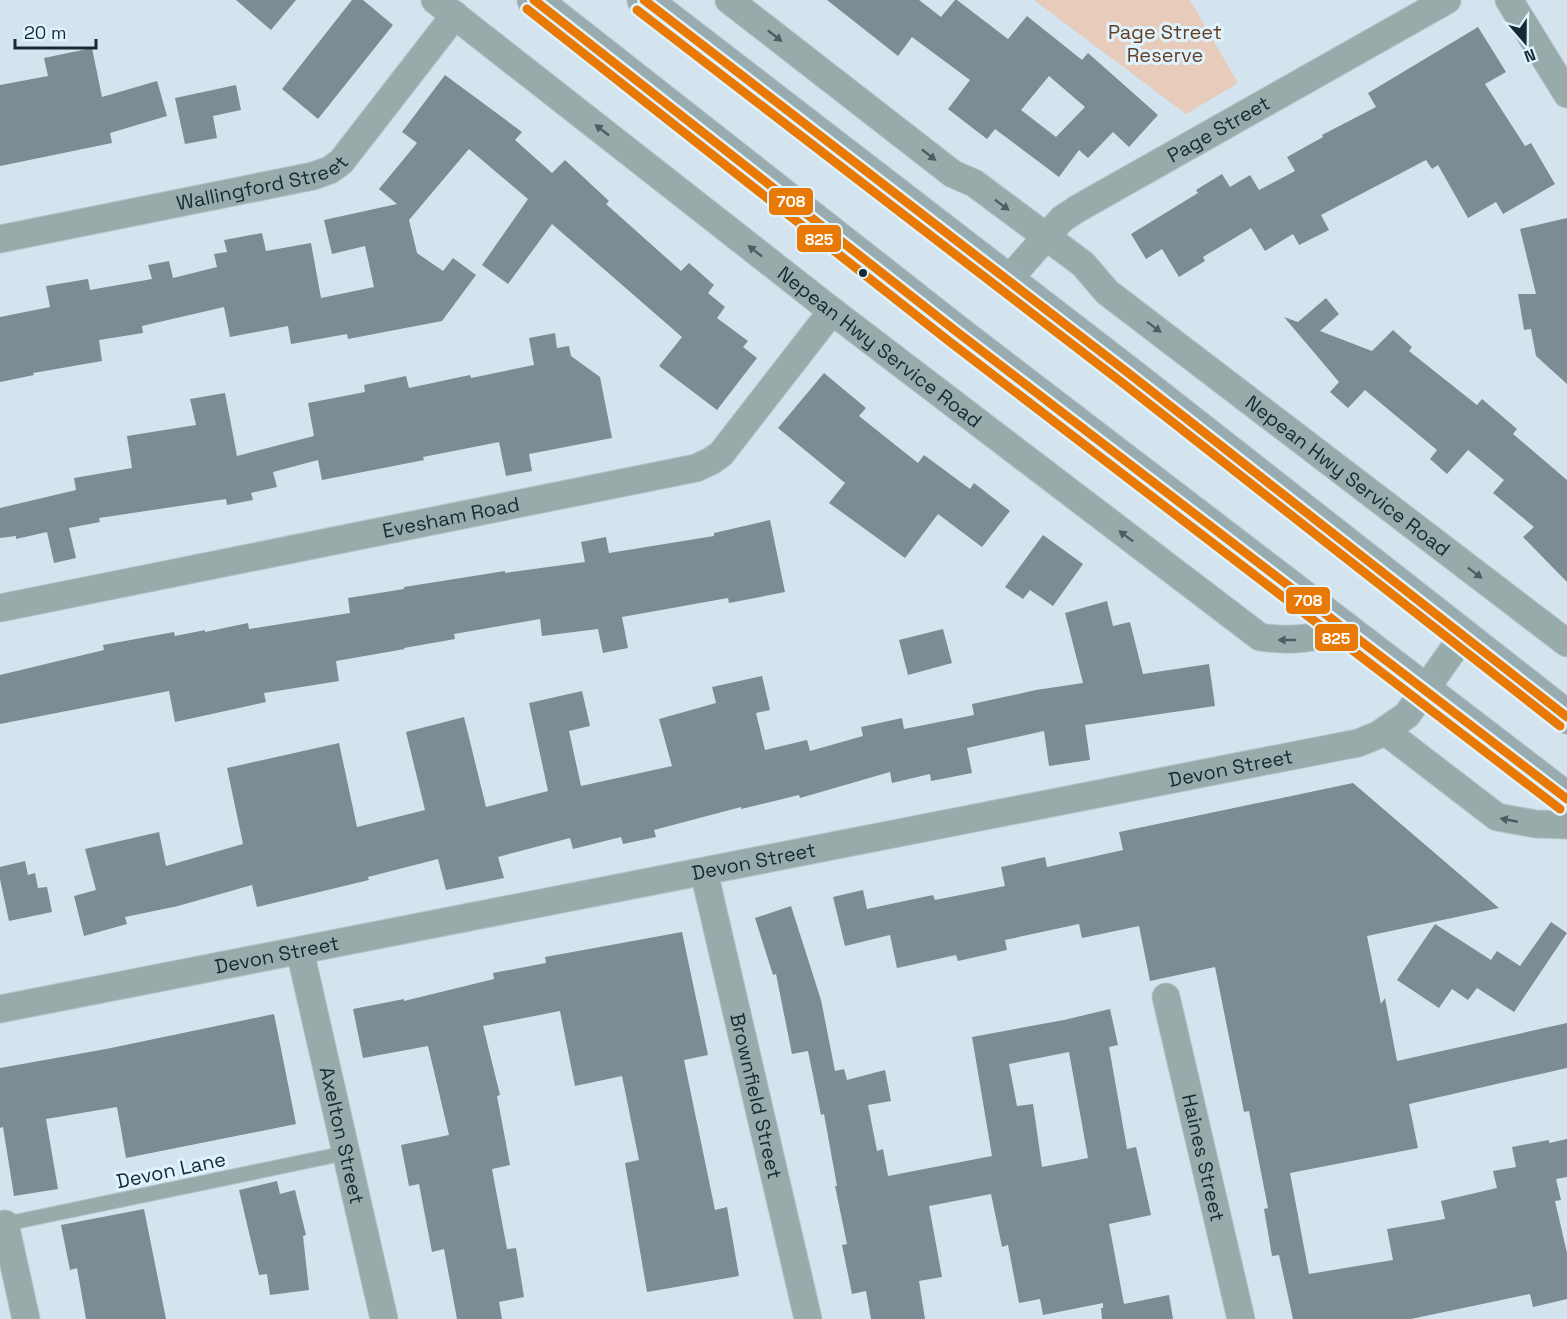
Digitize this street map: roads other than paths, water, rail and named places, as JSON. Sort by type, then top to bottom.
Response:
[{"type":"highway","points":[[534,0],[948,325],[1567,799]]},
{"type":"highway","points":[[645,0],[1008,280],[1567,717]]},
{"type":"street","name":"Nepean Hwy Service Road","points":[[729,0],[953,174],[974,183],[1083,264],[1107,292],[1567,643]]},
{"type":"street","name":"Page Street","points":[[1008,280],[1062,219],[1077,209],[1447,0]]},
{"type":"street","points":[[1509,0],[1567,94]]},
{"type":"street","name":"Nepean Hwy Service Road","points":[[446,6],[832,311],[1260,637],[1305,640],[1345,630]]},
{"type":"street","name":"Wallingford Street","points":[[0,239],[301,178],[330,170],[341,162],[446,6]]},
{"type":"street","name":"Evesham Road","points":[[0,608],[696,468],[722,454],[832,311]]},
{"type":"street","name":"Devon Street","points":[[0,1010],[1363,742],[1385,731],[1407,715],[1463,636]]},
{"type":"street","points":[[1385,731],[1497,817],[1536,824],[1567,825]]},
{"type":"street","name":"Brownfield Street","points":[[704,872],[808,1319]]},
{"type":"street","name":"Axelton Street","points":[[300,951],[384,1319]]},
{"type":"street","name":"Haines Street","points":[[1166,997],[1241,1319]]},
{"type":"street","points":[[4,1224],[26,1319]]},
{"type":"lane","name":"Devon Lane","points":[[4,1224],[346,1153]]},
{"type":"park label","name":"Page Street Reserve","points":[[1165,44]]}]
